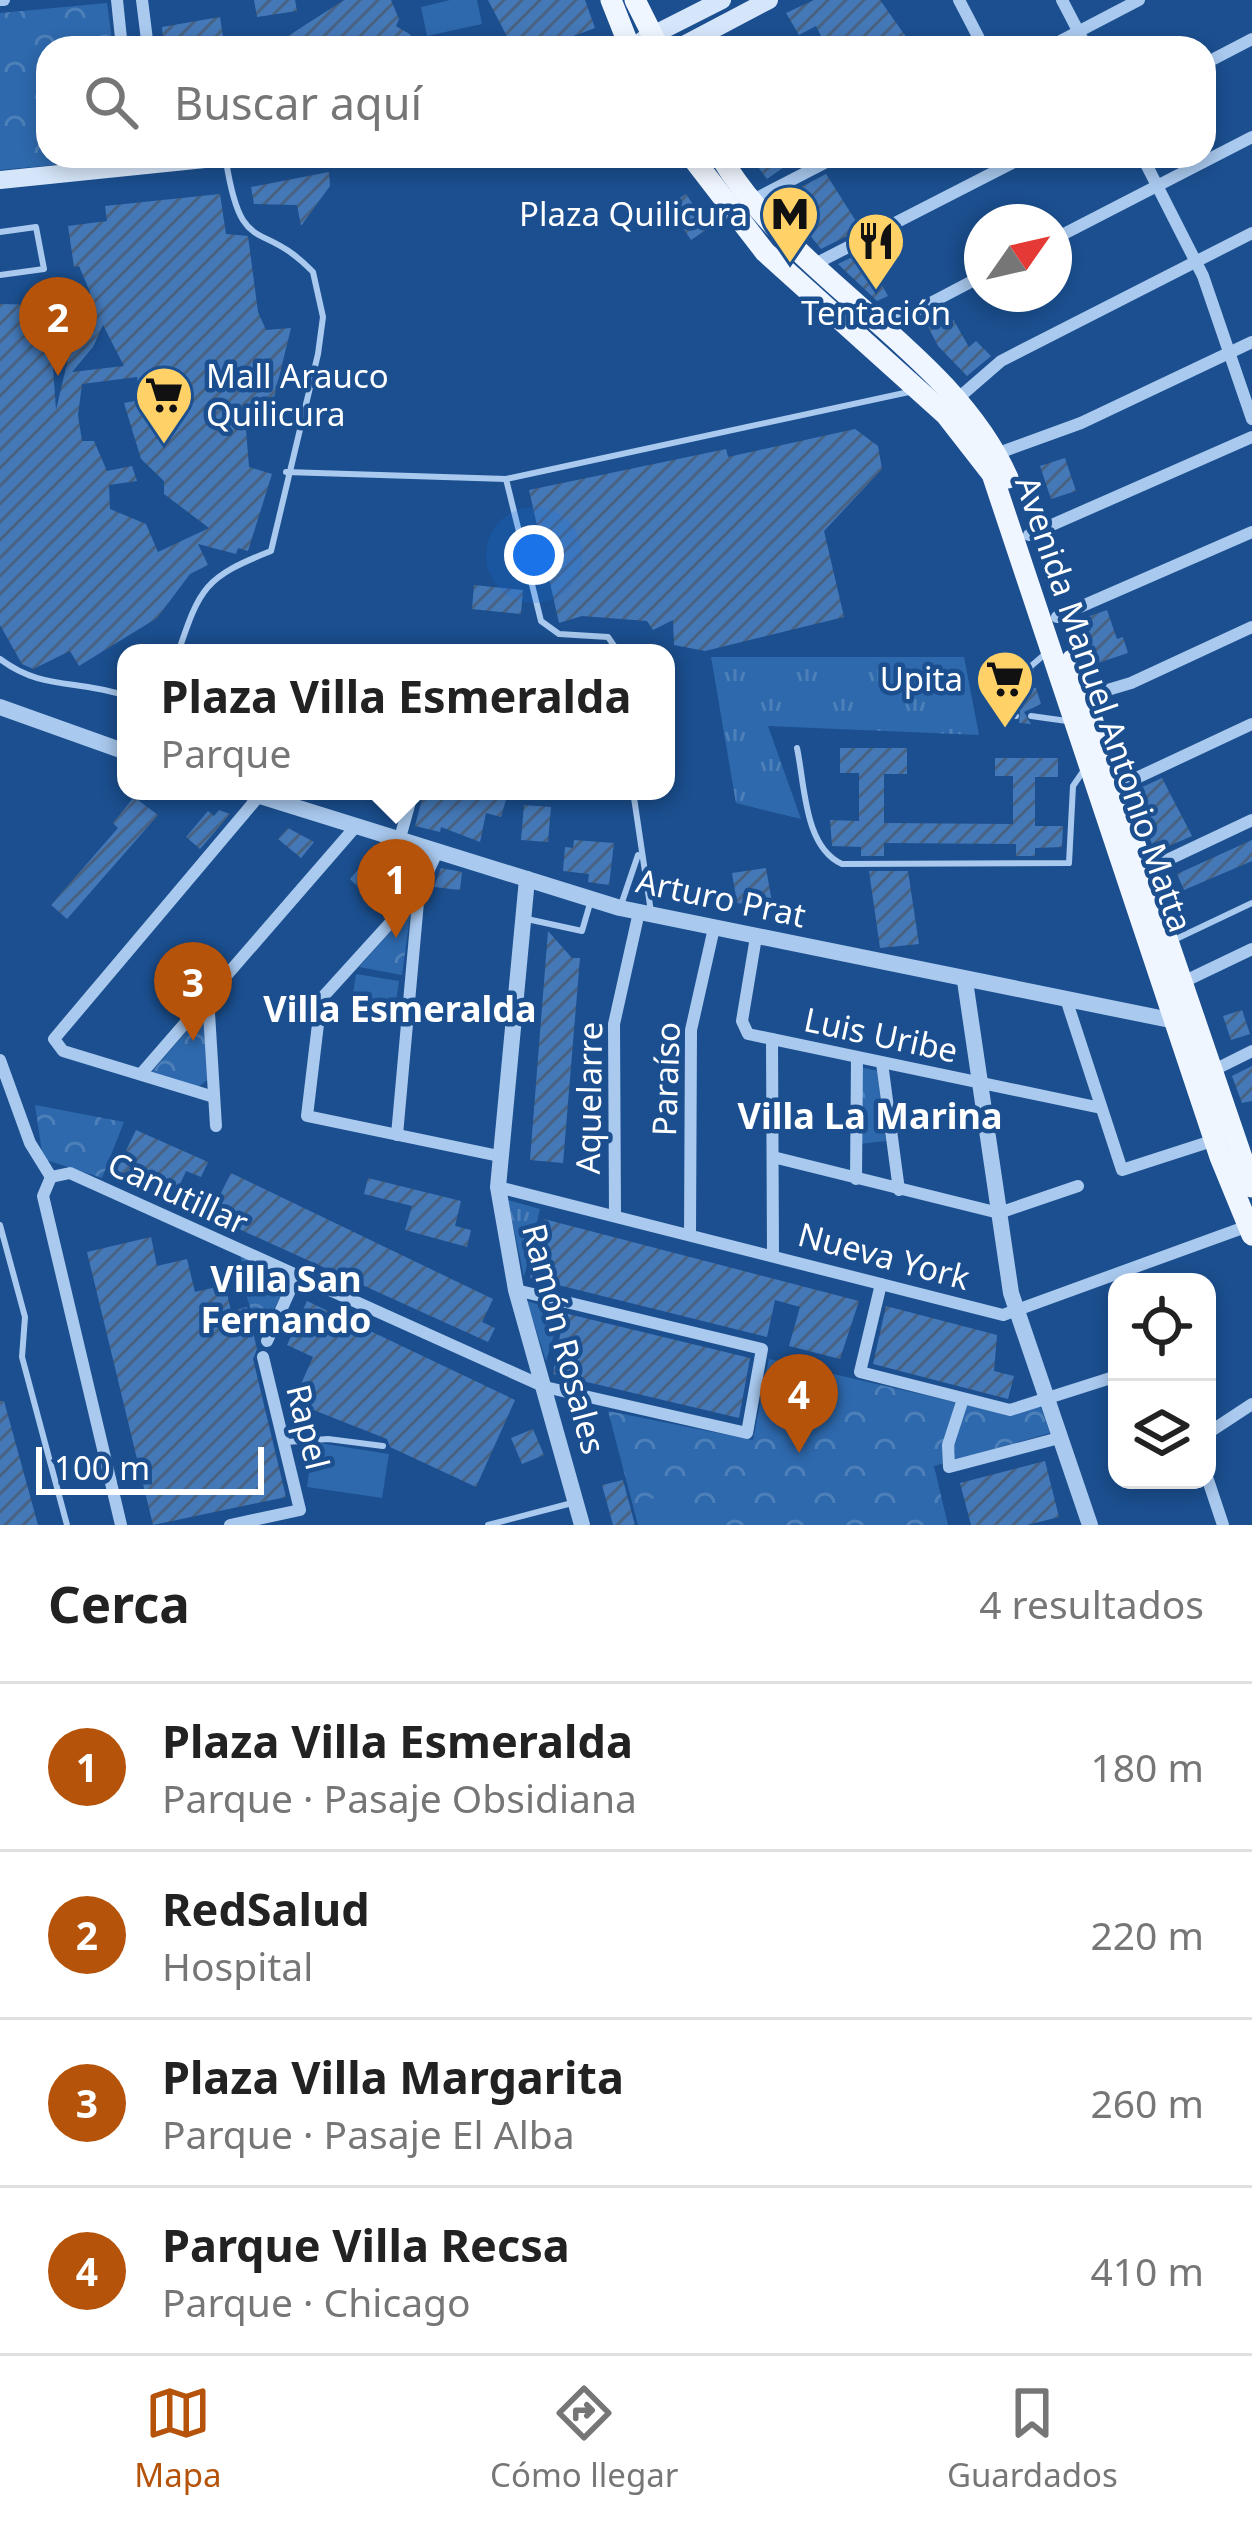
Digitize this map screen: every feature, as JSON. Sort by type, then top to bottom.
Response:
[{"type":"main road","points":[[611,0],[624,36]]},
{"type":"main road","points":[[634,0],[652,36]]},
{"type":"main road","points":[[664,36],[721,0]]},
{"type":"main road","points":[[701,36],[770,0]]},
{"type":"main road","points":[[0,180],[95,168]]},
{"type":"main road","name":"Avenida Manuel Antonio Matta","points":[[700,168],[765,252],[919,389],[992,474],[1185,1023],[1215,1140],[1250,1230]]},
{"type":"main road","name":"Avenida Manuel Antonio Matta","points":[[728,168],[751,201],[811,266],[956,400],[996,454],[1029,535],[1144,872],[1180,983],[1185,1023],[1211,1071],[1252,1187]]},
{"type":"street","points":[[116,0],[120,36]]},
{"type":"street","points":[[142,0],[146,36]]},
{"type":"street","points":[[959,0],[978,36]]},
{"type":"street","points":[[1062,0],[1080,36]]},
{"type":"street","points":[[1070,36],[1139,0]]},
{"type":"street","points":[[1216,58],[1252,39]]},
{"type":"street","points":[[1216,155],[1252,136]]},
{"type":"street","points":[[751,201],[815,168]]},
{"type":"street","points":[[811,266],[1003,168]]},
{"type":"street","points":[[1148,168],[1196,261],[1252,419]]},
{"type":"street","points":[[1072,230],[1190,168]]},
{"type":"street","points":[[956,400],[1000,361],[1252,232]]},
{"type":"street","points":[[880,329],[964,285]]},
{"type":"street","points":[[996,454],[1081,423],[1252,342]]},
{"type":"street","points":[[1029,535],[1252,437]]},
{"type":"street","points":[[1057,617],[1252,532]]},
{"type":"street","points":[[1084,697],[1131,683],[1252,627]]},
{"type":"street","points":[[0,707],[117,749]]},
{"type":"street","points":[[1115,788],[1252,724]]},
{"type":"street","points":[[214,1096],[63,1051],[55,1043],[57,1030],[246,800]]},
{"type":"street","name":"Arturo Prat","points":[[271,800],[620,908],[1185,1023]]},
{"type":"street","points":[[400,838],[411,800]]},
{"type":"street","points":[[1144,872],[1252,820]]},
{"type":"street","points":[[141,1074],[357,826]]},
{"type":"street","points":[[438,850],[419,891],[321,999],[308,1116],[499,1156]]},
{"type":"street","name":"Ramón Rosales","points":[[527,880],[498,1187],[516,1291],[582,1525]]},
{"type":"street","points":[[397,1135],[419,891]]},
{"type":"street","name":"Aquelarre","points":[[615,1215],[614,1024],[645,914]]},
{"type":"street","name":"Paraíso","points":[[690,1234],[691,1030],[714,928]]},
{"type":"street","name":"Luis Uribe","points":[[756,937],[742,1025],[748,1034],[1101,1108]]},
{"type":"street","points":[[1180,983],[1252,949]]},
{"type":"street","points":[[965,981],[1016,1313],[1090,1525]]},
{"type":"street","points":[[208,997],[216,1126]]},
{"type":"street","points":[[1066,1002],[1122,1170],[1215,1140]]},
{"type":"street","points":[[772,1039],[773,1256]]},
{"type":"street","points":[[1211,1071],[1252,1052]]},
{"type":"street","points":[[856,1179],[857,1058]]},
{"type":"street","points":[[0,1060],[30,1143],[51,1177],[43,1196],[121,1525]]},
{"type":"street","points":[[882,1064],[899,1190]]},
{"type":"street","points":[[772,1157],[999,1213],[1078,1186]]},
{"type":"street","name":"Canutillar","points":[[51,1177],[70,1173],[545,1387],[747,1432],[763,1349],[516,1291]]},
{"type":"street","name":"Nueva York","points":[[498,1187],[1000,1315],[1108,1284]]},
{"type":"street","name":"Nueva York","points":[[1142,1273],[1250,1230]]},
{"type":"street","points":[[267,1340],[296,1277]]},
{"type":"street","points":[[881,1284],[860,1372],[1010,1410],[1108,1379]]},
{"type":"street","name":"Rapel","points":[[230,1525],[300,1510],[263,1357]]},
{"type":"street","points":[[963,1399],[948,1445],[949,1467],[1060,1438]]},
{"type":"street","points":[[1216,1428],[1252,1404]]},
{"type":"street","points":[[1211,1489],[1223,1525]]},
{"type":"lane","points":[[181,644],[195,600],[212,576],[271,551],[286,472],[318,354],[320,289],[302,260],[255,236],[235,215],[227,168]]},
{"type":"lane","points":[[0,232],[36,227],[44,269],[0,275]]},
{"type":"lane","points":[[286,472],[506,479],[919,389]]},
{"type":"lane","points":[[506,479],[535,611],[559,634],[597,633],[613,644]]},
{"type":"lane","points":[[992,696],[988,679],[1030,667],[1052,647]]},
{"type":"lane","points":[[0,659],[27,680],[85,683],[117,693]]},
{"type":"lane","points":[[1030,667],[1031,682]]},
{"type":"lane","points":[[1038,705],[1045,715]]},
{"type":"lane","points":[[998,713],[1016,716]]},
{"type":"lane","points":[[1031,716],[1076,722]]},
{"type":"lane","points":[[797,748],[814,831],[821,848],[842,864],[1069,863],[1073,786],[1090,763]]},
{"type":"lane","points":[[634,800],[645,914]]},
{"type":"lane","points":[[620,908],[639,851]]},
{"type":"lane","points":[[524,918],[582,931],[591,900]]},
{"type":"lane","points":[[1167,943],[1252,903]]},
{"type":"lane","points":[[0,1225],[25,1316],[22,1357],[67,1525]]},
{"type":"lane","points":[[284,1442],[328,1438],[383,1446]]},
{"type":"lane","points":[[488,1525],[576,1502]]},
{"type":"green space","points":[[477,0],[482,24],[427,36],[421,7]]},
{"type":"green space","points":[[107,3],[111,36],[36,36],[36,167],[0,170],[0,13]]},
{"type":"green space","points":[[711,657],[964,657],[979,735],[768,726],[801,819],[736,803]]},
{"type":"green space","points":[[411,909],[402,975],[359,967]]},
{"type":"green space","points":[[356,974],[399,981],[395,1007],[352,1000]]},
{"type":"green space","points":[[205,1010],[210,1078],[198,1087],[151,1073]]},
{"type":"green space","points":[[860,1067],[877,1071],[886,1141],[859,1144]]},
{"type":"green space","points":[[35,1105],[124,1122],[102,1178],[43,1159]]},
{"type":"green space","points":[[508,1200],[540,1209],[524,1277]]},
{"type":"green space","points":[[241,1255],[256,1263],[250,1278],[277,1291],[285,1277],[289,1279],[260,1338],[242,1282]]},
{"type":"green space","points":[[527,1301],[561,1312],[546,1361]]},
{"type":"green space","points":[[769,1359],[1010,1415],[1040,1406],[1050,1433],[934,1466],[948,1525],[638,1525],[608,1411],[753,1440]]},
{"type":"green space","points":[[313,1442],[389,1454],[382,1498],[307,1487]]},
{"type":"green space","points":[[681,1491],[689,1525],[649,1525],[643,1501]]},
{"type":"building","points":[[254,0],[295,0],[297,11],[257,17]]},
{"type":"building","points":[[344,0],[391,0],[399,19],[396,26],[411,35],[410,36],[288,36]]},
{"type":"building","points":[[488,0],[585,0],[595,28],[574,36],[507,36]]},
{"type":"building","points":[[814,0],[880,0],[906,36],[821,36],[816,26],[799,35],[786,13]]},
{"type":"building","points":[[220,17],[223,36],[163,36],[162,27]]},
{"type":"building","points":[[759,168],[783,168],[767,179]]},
{"type":"building","points":[[329,172],[330,186],[301,226],[297,205],[254,204],[251,187]]},
{"type":"building","points":[[826,174],[861,229],[821,249],[780,198]]},
{"type":"building","points":[[220,194],[226,234],[248,236],[258,312],[266,330],[291,328],[272,406],[275,426],[246,429],[249,467],[272,474],[248,551],[238,548],[236,554],[198,544],[208,565],[190,574],[157,618],[79,666],[70,651],[33,669],[22,664],[0,625],[0,304],[43,305],[49,312],[56,410],[73,338],[95,331],[90,292],[79,266],[74,267],[68,226],[107,221],[105,206]],"holes":[[[103,325],[124,366],[72,372],[93,347]],[[137,377],[140,400],[124,403],[141,459],[164,481],[164,494],[209,528],[158,552],[146,524],[110,509],[109,485],[137,481],[132,466],[107,471],[94,441],[82,441],[78,415],[82,384]]]},
{"type":"building","points":[[686,194],[709,228],[691,240],[668,206]]},
{"type":"building","points":[[874,246],[881,259],[871,265],[888,296],[877,301],[838,264]]},
{"type":"building","points":[[946,307],[969,347],[976,341],[991,356],[967,376],[938,346],[924,319]]},
{"type":"building","points":[[855,429],[878,446],[882,469],[824,531],[844,617],[705,651],[675,645],[673,620],[653,630],[647,621],[582,616],[559,623],[529,490],[726,449],[728,457]]},
{"type":"building","points":[[1065,458],[1076,491],[1051,499],[1040,466]]},
{"type":"building","points":[[474,585],[523,590],[521,614],[472,609]]},
{"type":"building","points":[[1107,610],[1117,639],[1123,637],[1128,653],[1092,665],[1082,634],[1091,630],[1087,617]]},
{"type":"building","points":[[1024,685],[1036,688],[1041,704],[1024,712],[1031,724],[1019,723],[1020,710],[992,703],[999,694]]},
{"type":"building","points":[[840,748],[907,748],[907,774],[884,774],[884,823],[1013,824],[1013,776],[995,776],[995,758],[1058,758],[1058,777],[1035,777],[1035,826],[1063,826],[1062,847],[1035,848],[1035,856],[1016,856],[1016,844],[884,843],[884,856],[861,856],[861,847],[832,846],[830,820],[859,821],[859,773],[840,773]]},
{"type":"building","points":[[1162,778],[1192,836],[1155,852],[1148,834],[1154,831],[1138,789]]},
{"type":"building","points":[[132,800],[158,815],[67,919],[51,905],[118,828],[113,823]]},
{"type":"building","points":[[422,800],[506,800],[501,817],[486,813],[480,842],[441,827],[440,832],[415,826]]},
{"type":"building","points":[[524,805],[551,807],[548,842],[521,840]]},
{"type":"building","points":[[219,810],[230,814],[200,849],[186,837],[208,811],[214,816]]},
{"type":"building","points":[[288,828],[314,842],[301,858],[278,839]]},
{"type":"building","points":[[574,840],[614,843],[609,885],[588,882],[589,874],[563,871],[565,847],[573,848]]},
{"type":"building","points":[[1252,840],[1252,861],[1184,890],[1177,874]]},
{"type":"building","points":[[378,847],[394,852],[361,890],[350,879]]},
{"type":"building","points":[[441,868],[462,872],[460,890],[434,887]]},
{"type":"building","points":[[766,868],[773,908],[737,903],[732,873]]},
{"type":"building","points":[[869,871],[908,871],[919,944],[880,948]]},
{"type":"building","points":[[548,931],[572,958],[580,958],[563,1163],[530,1160]]},
{"type":"building","points":[[1242,1010],[1250,1034],[1231,1040],[1223,1016]]},
{"type":"building","points":[[1252,1066],[1252,1101],[1242,1103],[1232,1076]]},
{"type":"building","points":[[136,1130],[208,1162],[201,1177],[186,1171],[174,1197],[116,1171]]},
{"type":"building","points":[[231,1173],[493,1299],[482,1322],[495,1328],[488,1342],[197,1210],[204,1195],[217,1201]]},
{"type":"building","points":[[368,1178],[461,1201],[455,1226],[471,1230],[467,1247],[405,1230],[412,1206],[364,1194]]},
{"type":"building","points":[[544,1219],[859,1301],[840,1359],[789,1346],[800,1307],[775,1300],[767,1337],[530,1278]]},
{"type":"building","points":[[151,1237],[157,1266],[187,1259],[195,1292],[225,1285],[231,1311],[247,1307],[257,1349],[253,1359],[286,1497],[153,1525],[87,1252]]},
{"type":"building","points":[[307,1301],[515,1400],[476,1487],[390,1447],[387,1439],[293,1402],[313,1357],[287,1345]]},
{"type":"building","points":[[886,1306],[997,1335],[994,1371],[1014,1376],[1008,1399],[873,1364]]},
{"type":"building","points":[[564,1313],[750,1358],[739,1418],[553,1374]]},
{"type":"building","points":[[0,1401],[4,1401],[38,1525],[0,1525]]},
{"type":"building","points":[[533,1429],[544,1455],[522,1464],[511,1438]]},
{"type":"building","points":[[1045,1461],[1059,1517],[1027,1525],[971,1525],[960,1483]]},
{"type":"building","points":[[623,1480],[635,1525],[613,1525],[602,1485]]},
{"type":"place","name":"Plaza Quilicura","points":[[790,265]]},
{"type":"place","name":"Tentación","points":[[876,292]]},
{"type":"place","name":"RedSalud","points":[[58,376]]},
{"type":"place","name":"Mall Arauco Quilicura","points":[[164,446]]},
{"type":"place","name":"Upita","points":[[1005,730]]},
{"type":"place","name":"Plaza Villa Esmeralda","points":[[396,938]]},
{"type":"place","name":"Plaza Villa Margarita","points":[[193,1041]]},
{"type":"place","name":"Parque Villa Recsa","points":[[799,1453]]},
{"type":"district","name":"Villa Esmeralda","points":[[400,1009]]},
{"type":"district","name":"Villa La Marina","points":[[870,1116]]},
{"type":"district","name":"Villa San Fernando","points":[[286,1300]]}]
